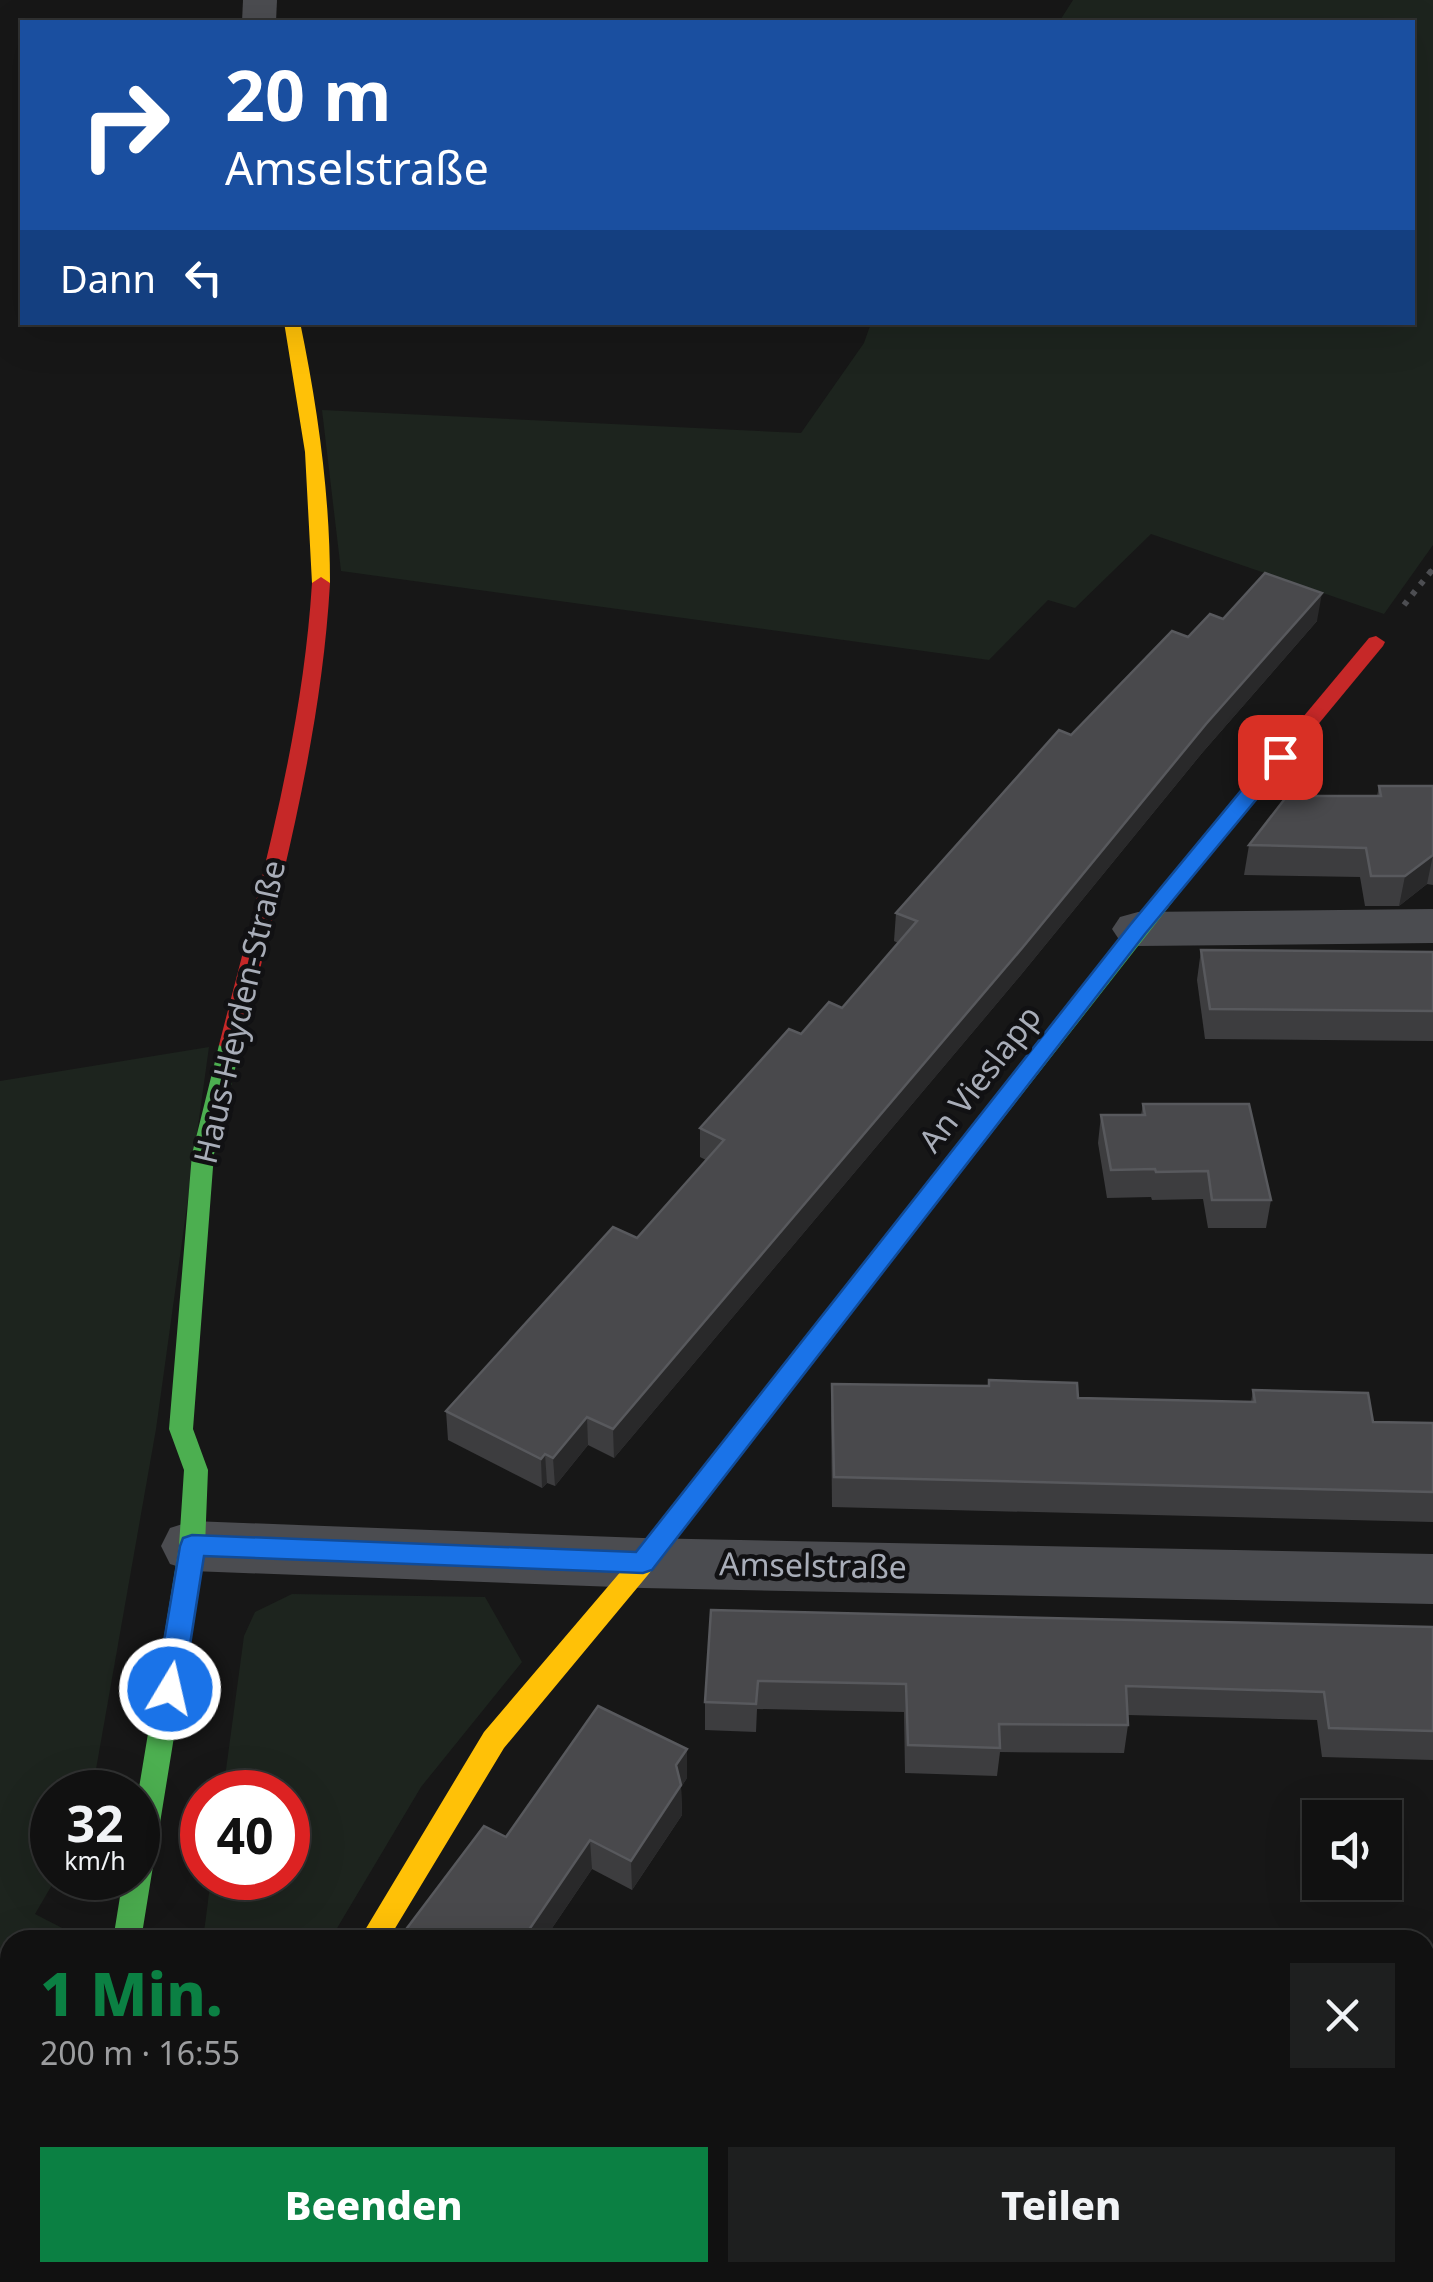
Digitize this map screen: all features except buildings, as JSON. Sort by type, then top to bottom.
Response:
[{"type":"street","name":"Haus-Heyden-Straße","points":[[129,1930],[192,1546],[196,1470],[181,1429],[203,1154],[284,826],[319,656],[322,528],[314,432],[293,325]]},
{"type":"street","name":"An Vieslapp","points":[[379,1930],[494,1740],[643,1562],[1138,930],[1376,642]]},
{"type":"street","points":[[1138,930],[1433,926]]},
{"type":"street","name":"Amselstraße","points":[[192,1546],[643,1562],[1433,1579]]},
{"type":"shaded area","points":[[1073,0],[1433,0],[1433,545],[1384,614],[1151,534],[1075,608],[1048,600],[989,660],[341,571],[322,410],[801,433],[864,343],[870,325],[1415,325],[1415,20],[1060,20]]},
{"type":"shaded area","points":[[209,1047],[156,1429],[96,1770],[30,1770],[30,1900],[43,1900],[35,1914],[66,1930],[0,1930],[0,1081]]},
{"type":"shaded area","points":[[292,1594],[485,1597],[522,1662],[421,1787],[336,1930],[204,1930],[208,1900],[310,1900],[310,1770],[226,1770],[244,1636],[255,1612]]},
{"type":"traffic: fast","points":[[828,1326],[1189,867]]},
{"type":"traffic: fast","points":[[129,1930],[192,1546],[196,1470],[181,1429],[203,1154],[230,1045]]},
{"type":"traffic: slow","points":[[293,325],[314,452],[321,583]]},
{"type":"traffic: slow","points":[[379,1930],[494,1740],[643,1563],[828,1326]]},
{"type":"traffic: jam","points":[[230,1045],[300,758],[310,700],[321,583]]},
{"type":"traffic: jam","points":[[1189,867],[1376,642]]},
{"type":"route","points":[[170,1689],[192,1546],[643,1562],[1138,930],[1280,757]]}]
